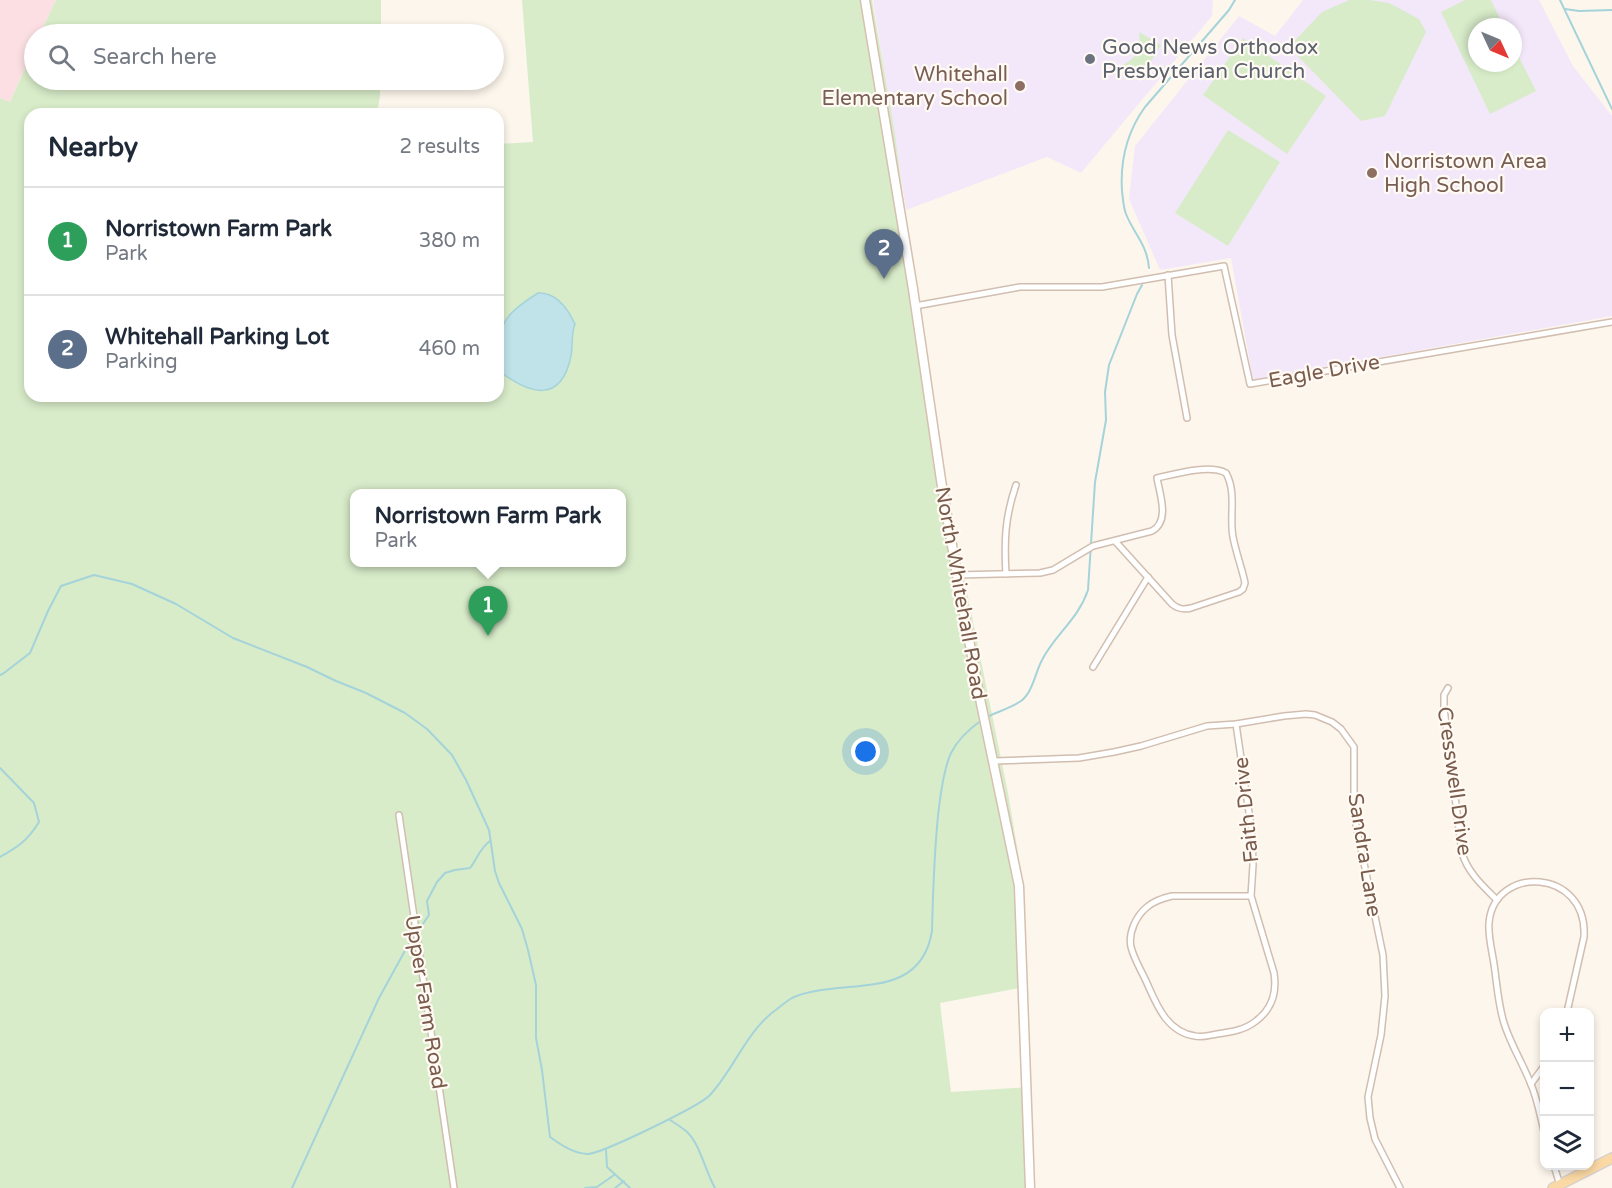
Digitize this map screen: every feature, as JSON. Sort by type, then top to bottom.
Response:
[{"type":"main road","name":"North Whitehall Road","points":[[866,0],[957,575],[1019,886],[1030,1188]]},
{"type":"main road","points":[[1557,1186],[1612,1158]]},
{"type":"street","name":"Eagle Drive","points":[[915,306],[1008,288],[1102,287],[1224,266],[1250,384],[1612,321]]},
{"type":"street","points":[[1168,275],[1172,335],[1187,418]]},
{"type":"street","points":[[957,575],[1040,573],[1053,570],[1093,546],[1145,534],[1158,528],[1163,516],[1157,478],[1206,469],[1226,472],[1229,478],[1233,499],[1233,537],[1245,583],[1243,589],[1185,610],[1178,608],[1115,541]]},
{"type":"street","points":[[1006,574],[1004,544],[1008,506],[1016,485]]},
{"type":"street","points":[[1094,667],[1148,578]]},
{"type":"street","name":"Cresswell Drive","points":[[1448,688],[1444,695],[1444,708],[1462,853],[1464,861],[1474,876],[1497,900]]},
{"type":"street","name":"Sandra Lane","points":[[994,761],[1079,758],[1132,748],[1207,726],[1284,716],[1315,715],[1332,722],[1341,729],[1354,747],[1354,815],[1383,955],[1385,996],[1381,1035],[1368,1098],[1370,1118],[1375,1139],[1400,1188]]},
{"type":"street","name":"Faith Drive","points":[[1236,724],[1252,833],[1251,896],[1276,982],[1272,1001],[1267,1011],[1244,1028],[1200,1037],[1181,1031],[1169,1023],[1160,1012],[1132,951],[1131,937],[1134,924],[1146,907],[1172,896],[1251,896]]},
{"type":"street","name":"Upper Farm Road","points":[[399,815],[454,1188]]},
{"type":"street","points":[[1541,1116],[1531,1084],[1504,1025],[1490,930],[1491,915],[1497,900],[1516,885],[1536,881],[1551,884],[1565,890],[1578,906],[1583,920],[1584,937],[1568,1008]]},
{"type":"street","points":[[1531,1084],[1540,1072]]},
{"type":"street","points":[[1555,1170],[1557,1186]]},
{"type":"shaded area","points":[[0,0],[56,0],[45,24],[24,24],[24,70],[10,102],[0,98]]},
{"type":"shaded area","name":"Whitehall Elementary School","points":[[873,0],[1213,0],[1212,16],[1081,173],[1047,157],[906,210]]},
{"type":"shaded area","name":"Norristown Area High School","points":[[1303,0],[1539,0],[1573,66],[1612,116],[1612,316],[1253,380],[1231,258],[1160,270],[1129,199],[1135,146],[1239,16],[1275,36]]},
{"type":"green space","points":[[56,0],[381,0],[381,24],[45,24]]},
{"type":"green space","points":[[522,0],[872,0],[895,134],[913,275],[936,425],[960,558],[1008,793],[1021,871],[1025,987],[940,1003],[951,1092],[1031,1087],[1028,1188],[0,1188],[0,98],[10,102],[24,70],[24,90],[380,90],[378,108],[24,108],[24,402],[504,402],[504,144],[533,142]]},
{"type":"green space","points":[[1349,0],[1389,3],[1419,19],[1426,32],[1385,116],[1361,121],[1289,47],[1322,12]]},
{"type":"green space","points":[[1465,0],[1491,0],[1500,18],[1468,18],[1468,68],[1441,12]]},
{"type":"green space","points":[[1139,32],[1161,45],[1138,78],[1125,72],[1120,66],[1137,53]]},
{"type":"green space","points":[[1243,38],[1326,96],[1287,154],[1203,95]]},
{"type":"green space","points":[[1522,63],[1536,91],[1490,114],[1470,72],[1522,72]]},
{"type":"green space","points":[[1228,130],[1280,162],[1228,246],[1175,213]]},
{"type":"water","points":[[538,293],[550,295],[565,307],[575,324],[571,356],[566,372],[560,382],[551,388],[532,389],[504,374],[504,323],[515,309]]},
{"type":"waterway","points":[[1149,268],[1146,252],[1129,221],[1124,205],[1122,168],[1129,136],[1145,107],[1229,10],[1235,0]]},
{"type":"waterway","points":[[1560,0],[1612,109]]},
{"type":"waterway","points":[[1565,9],[1612,10]]},
{"type":"waterway","points":[[987,717],[1013,706],[1025,697],[1047,651],[1078,610],[1088,590],[1095,482],[1106,420],[1105,392],[1109,365],[1142,285]]},
{"type":"waterway","points":[[0,675],[30,653],[61,586],[94,575],[132,584],[176,604],[233,638],[366,693],[405,713],[427,729],[452,755],[466,780],[489,830],[499,883],[522,929],[536,985],[536,1038],[550,1137],[563,1146],[587,1154],[610,1147],[649,1129],[710,1095],[757,1028],[792,998],[812,992],[876,984],[895,979],[912,970],[925,954],[932,931],[936,838],[946,766],[957,743],[982,720]]},
{"type":"waterway","points":[[0,768],[34,803],[39,822],[31,834],[0,857]]},
{"type":"waterway","points":[[292,1188],[379,998],[407,947],[429,915],[427,901],[437,882],[445,873],[470,868],[481,850],[490,841]]},
{"type":"waterway","points":[[670,1120],[691,1136],[715,1188]]},
{"type":"waterway","points":[[606,1150],[607,1167],[630,1188]]},
{"type":"waterway","points":[[585,1188],[597,1187],[614,1175]]},
{"type":"waterway","points":[[615,1188],[624,1181]]},
{"type":"place","name":"Good News Orthodox Presbyterian Church","points":[[1090,59]]},
{"type":"place","name":"Whitehall Elementary School","points":[[1020,86]]},
{"type":"place","name":"Norristown Area High School","points":[[1372,173]]},
{"type":"place","name":"Whitehall Parking Lot","points":[[884,279]]},
{"type":"place","name":"Norristown Farm Park","points":[[488,636]]}]
